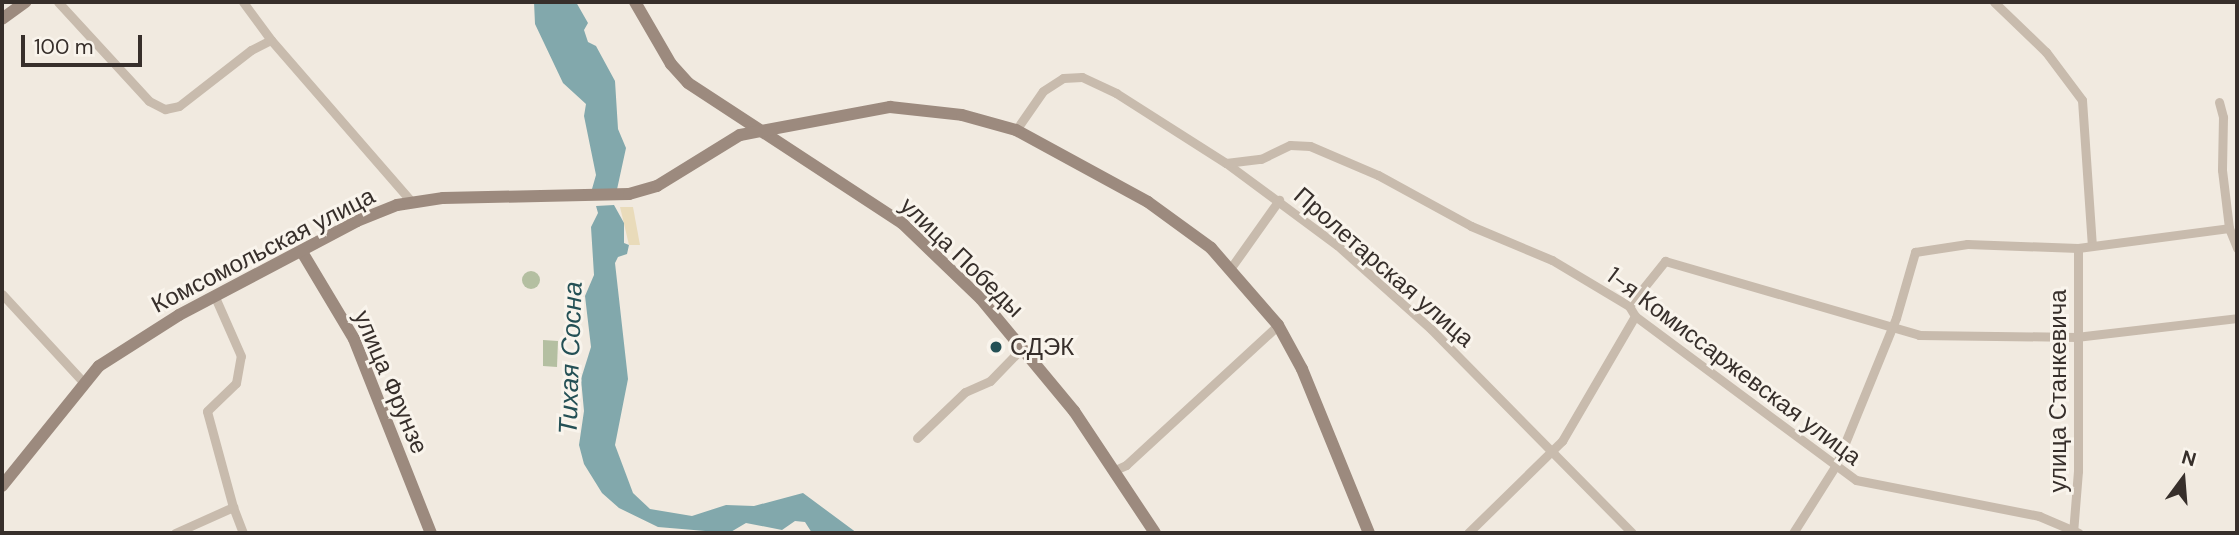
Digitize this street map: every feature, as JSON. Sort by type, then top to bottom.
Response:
[{"type":"street","points":[[2,19],[25,2]]},
{"type":"street","points":[[58,2],[149,101],[164,109],[179,106],[251,50],[271,40]]},
{"type":"street","points":[[243,2],[271,40],[411,201]]},
{"type":"street","name":"улица Победы","points":[[635,2],[671,64],[688,83],[902,223],[963,280],[1023,347],[1115,470],[1156,533]]},
{"type":"street","points":[[1994,2],[2046,52],[2082,100],[2092,246]]},
{"type":"street","name":"Пролетарская улица","points":[[1016,130],[1043,90],[1063,78],[1082,77],[1115,93],[1226,163],[1279,200],[1431,329],[1632,533]]},
{"type":"street","points":[[2219,102],[2229,228],[2237,248]]},
{"type":"street","name":"Комсомольская улица","points":[[2,486],[84,383],[123,348],[357,221],[411,201],[629,194],[657,186],[740,135],[890,107],[962,115],[1016,130],[1148,202],[1211,248],[1278,325],[1302,369],[1369,533]]},
{"type":"street","name":"1-я Комиссаржевская улица","points":[[1226,163],[1261,159],[1290,145],[1310,146],[1378,175],[1471,226],[1552,260],[1629,306],[1635,316],[1856,480],[2039,516],[2076,533]]},
{"type":"street","points":[[1230,269],[1279,200]]},
{"type":"street","points":[[1793,533],[1836,465],[1888,328],[1896,318],[1909,261],[1915,252],[1930,247],[1989,244],[2078,248],[2229,228]]},
{"type":"street","name":"улица Станкевича","points":[[2076,533],[2078,248]]},
{"type":"street","name":"улица Фрунзе","points":[[302,252],[354,339],[431,533]]},
{"type":"street","points":[[1629,306],[1665,261],[1919,335],[2076,337],[2237,318]]},
{"type":"street","points":[[2,294],[84,383]]},
{"type":"street","points":[[215,297],[241,356],[236,383],[207,411],[233,508],[243,533]]},
{"type":"street","points":[[1468,533],[1554,451],[1635,316]]},
{"type":"street","points":[[1115,470],[1126,466],[1278,325]]},
{"type":"street","points":[[917,438],[965,391],[990,381],[1023,347]]},
{"type":"street","points":[[175,533],[233,508]]},
{"type":"green space","points":[[531,271],[537,274],[540,280],[537,286],[531,289],[525,286],[522,280],[525,274]]},
{"type":"green space","points":[[543,340],[558,341],[557,367],[543,366]]},
{"type":"sand","points":[[620,207],[633,207],[640,245],[629,245]]},
{"type":"water","points":[[534,2],[576,2],[588,23],[584,30],[588,42],[596,46],[615,81],[618,129],[626,148],[616,194],[592,189],[596,175],[584,116],[586,104],[563,83],[535,24]]},
{"type":"water","points":[[614,205],[624,223],[624,243],[629,245],[627,254],[618,257],[615,263],[628,379],[615,445],[633,493],[650,509],[692,516],[726,505],[754,506],[803,493],[857,533],[812,533],[805,522],[795,521],[782,530],[746,523],[729,533],[658,527],[619,508],[602,493],[584,464],[579,445],[584,411],[581,379],[591,347],[585,296],[594,275],[591,227],[598,213],[596,206]]},
{"type":"place","name":"СДЭК","points":[[996,347]]},
{"type":"water label","name":"Тихая Сосна","points":[[571,358]]}]
